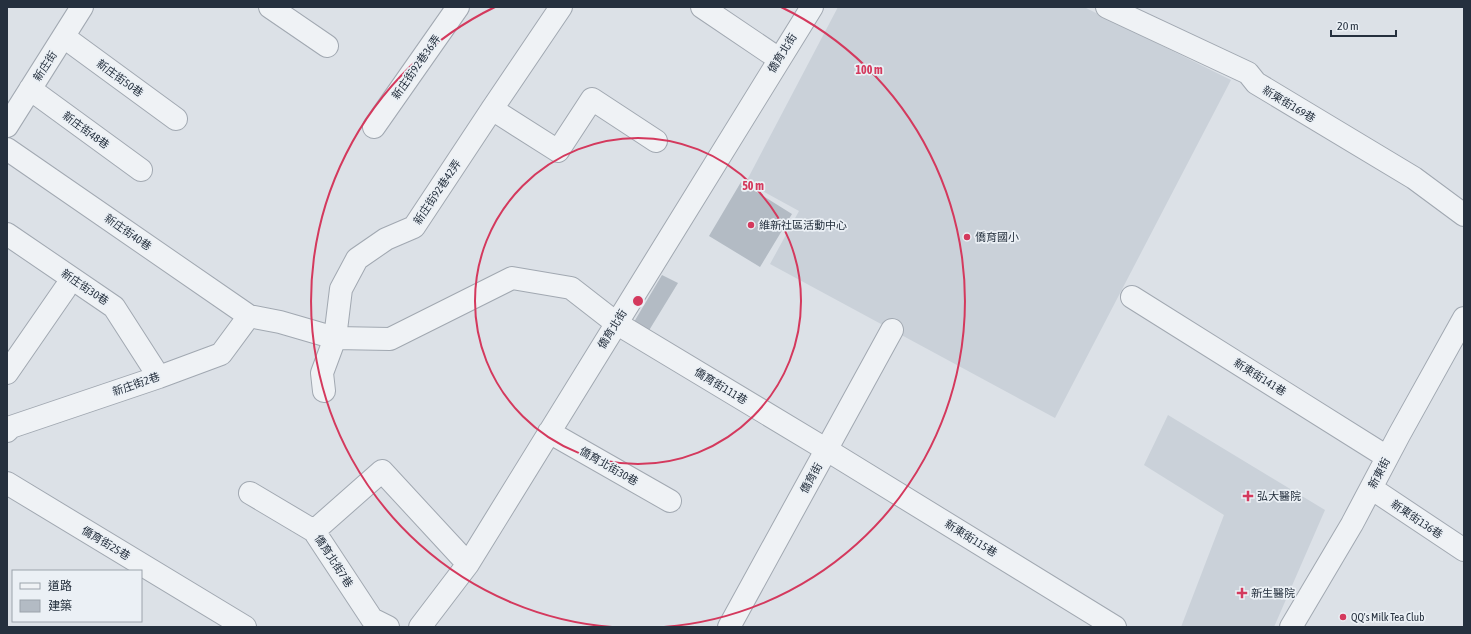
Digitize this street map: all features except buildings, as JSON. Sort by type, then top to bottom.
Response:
[{"type":"street","name":"新庄街","points":[[7,126],[82,7]]},
{"type":"street","points":[[270,7],[327,46]]},
{"type":"street","name":"新庄街92巷36弄","points":[[374,127],[458,7]]},
{"type":"street","name":"新庄街92巷42弄","points":[[324,391],[322,373],[335,338],[341,289],[357,259],[386,239],[414,227],[492,108],[562,7]]},
{"type":"street","points":[[702,7],[778,59]]},
{"type":"street","name":"僑育北街","points":[[420,627],[468,564],[778,59],[812,7]]},
{"type":"street","name":"新東街169巷","points":[[1107,7],[1248,73],[1256,83],[1414,178],[1464,216]]},
{"type":"street","name":"新庄街50巷","points":[[64,37],[176,119]]},
{"type":"street","name":"新庄街48巷","points":[[30,89],[141,170]]},
{"type":"street","points":[[492,108],[558,151],[592,99],[656,141]]},
{"type":"street","name":"新庄街40巷","points":[[7,149],[249,316]]},
{"type":"street","name":"新庄街30巷","points":[[7,234],[114,307],[159,377]]},
{"type":"street","name":"僑育街111巷","points":[[249,316],[280,322],[335,338],[390,338],[512,278],[571,288],[616,323],[827,450]]},
{"type":"street","points":[[7,373],[65,289]]},
{"type":"street","name":"新東街141巷","points":[[1132,297],[1388,457]]},
{"type":"street","name":"新庄街2巷","points":[[8,424],[159,377],[221,354],[249,316]]},
{"type":"street","name":"新東街","points":[[1291,627],[1352,524],[1464,318]]},
{"type":"street","name":"僑育街","points":[[729,627],[892,330]]},
{"type":"street","name":"僑育北街30巷","points":[[549,432],[670,501]]},
{"type":"street","name":"新東街115巷","points":[[827,450],[1115,627]]},
{"type":"street","points":[[314,531],[382,471],[468,564]]},
{"type":"street","name":"僑育街25巷","points":[[7,483],[245,627]]},
{"type":"street","name":"新東街136巷","points":[[1371,488],[1464,550]]},
{"type":"street","name":"僑育北街7巷","points":[[250,493],[314,531],[372,619],[388,627]]},
{"type":"shaded area","name":"僑育國小","points":[[838,7],[1084,7],[1231,80],[1055,418],[770,264],[799,211],[746,182]]},
{"type":"shaded area","points":[[1168,415],[1325,510],[1274,627],[1181,627],[1224,515],[1144,465]]},
{"type":"place","name":"維新社區活動中心","points":[[751,225]]},
{"type":"place","name":"僑育國小","points":[[967,237]]},
{"type":"place","name":"弘大醫院","points":[[1248,496]]},
{"type":"place","name":"新生醫院","points":[[1242,593]]},
{"type":"place","name":"QQ's Milk Tea Club","points":[[1343,617]]}]
